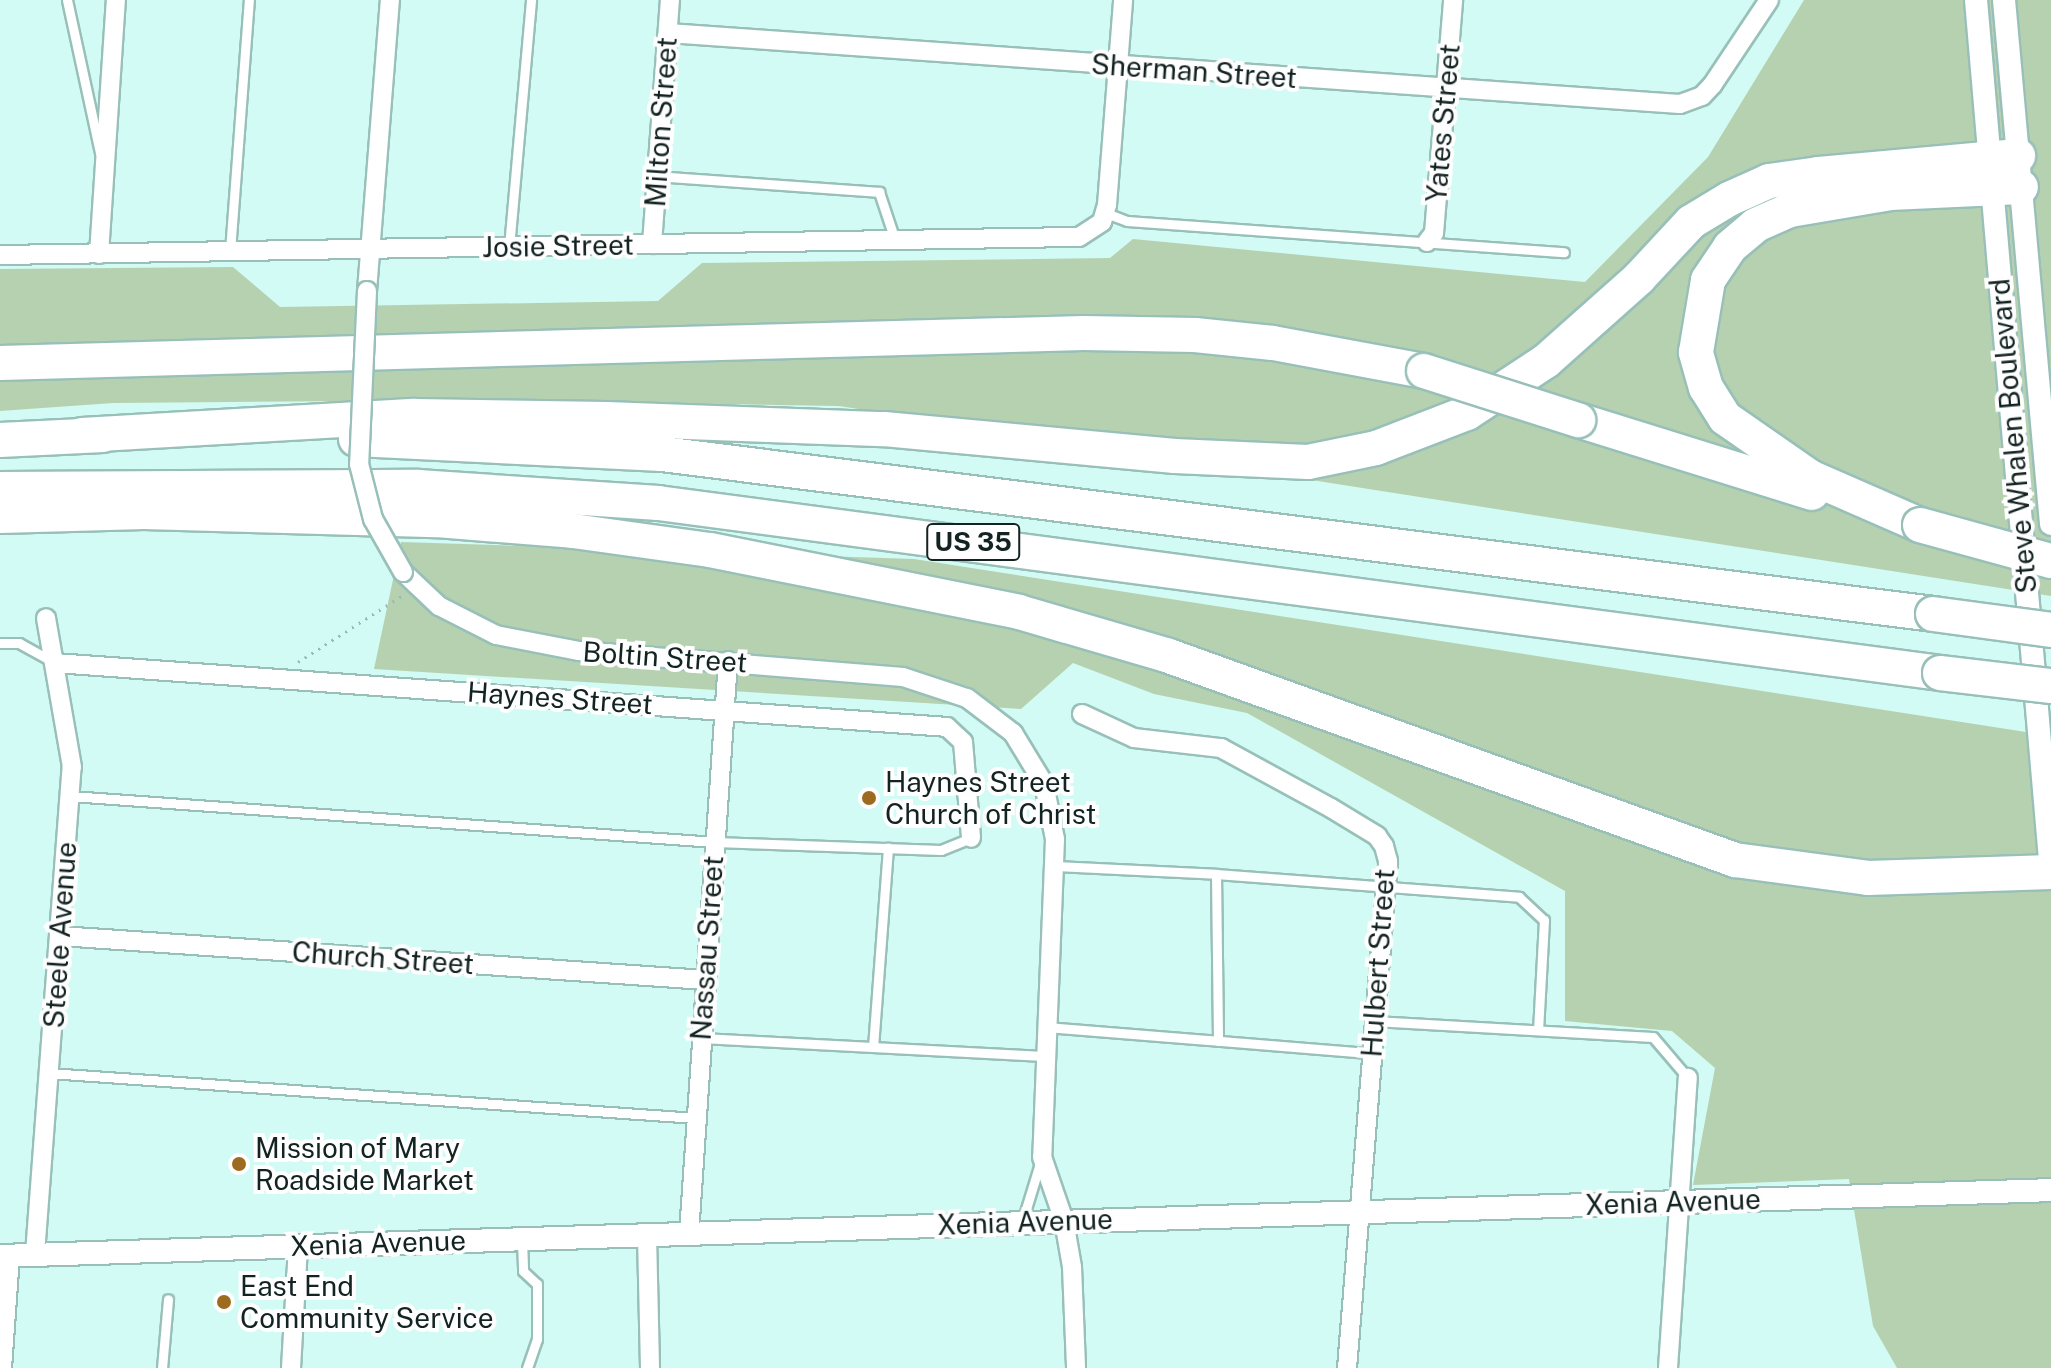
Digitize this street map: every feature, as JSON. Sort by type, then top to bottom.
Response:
[{"type":"highway","points":[[82,435],[414,416],[606,419],[884,429],[1175,456],[1308,462],[1376,448],[1467,413],[1546,361],[1639,278],[1691,222],[1729,199],[1782,179],[2005,171]]},
{"type":"highway","points":[[1920,525],[1810,477],[1725,418],[1706,388],[1696,352],[1698,312],[1708,280],[1730,247],[1756,225],[1790,210],[1833,199],[2005,171]]},
{"type":"highway","points":[[0,363],[1084,333],[1195,335],[1273,343],[1424,371],[1920,525],[2051,561]]},
{"type":"highway","name":"US 35","points":[[0,440],[82,435],[256,435],[662,454],[1628,571],[2051,630]]},
{"type":"highway","name":"US 35","points":[[0,489],[418,487],[658,503],[2051,686]]},
{"type":"highway","points":[[0,516],[144,512],[437,520],[573,531],[710,550],[1019,612],[1169,656],[1735,860],[1868,878],[2051,872]]},
{"type":"street","points":[[99,254],[116,0]]},
{"type":"street","name":"Boltin Street","points":[[390,0],[367,291],[359,464],[373,519],[403,572],[416,587],[468,624],[496,635],[579,651],[903,677],[946,689],[993,713],[1022,744],[1044,784],[1055,866],[1044,1056],[1042,1157],[1064,1221],[1072,1267],[1076,1368]]},
{"type":"street","name":"Milton Street","points":[[652,244],[670,0]]},
{"type":"street","points":[[1106,213],[1123,0]]},
{"type":"street","name":"Yates Street","points":[[1427,242],[1434,233],[1453,0]]},
{"type":"street","name":"Sherman Street","points":[[668,33],[1680,104],[1702,96],[1713,84],[1769,0]]},
{"type":"street","name":"Steve Whalen Boulevard","points":[[1976,0],[2005,171],[2051,524]]},
{"type":"street","name":"Steve Whalen Boulevard","points":[[2004,0],[2005,171],[2051,872]]},
{"type":"street","name":"Josie Street","points":[[0,255],[1079,237],[1092,231],[1106,213]]},
{"type":"street","name":"Steele Avenue","points":[[35,1254],[72,767],[46,618]]},
{"type":"street","name":"Nassau Street","points":[[689,1234],[728,661]]},
{"type":"street","name":"Haynes Street","points":[[55,663],[947,727],[963,742],[971,838]]},
{"type":"street","name":"Hulbert Street","points":[[1082,714],[1134,738],[1221,748],[1377,836],[1388,861],[1347,1368]]},
{"type":"street","name":"Church Street","points":[[60,936],[705,980]]},
{"type":"street","points":[[1668,1368],[1688,1078]]},
{"type":"street","name":"Xenia Avenue","points":[[5,1256],[2051,1190]]},
{"type":"street","points":[[647,1235],[650,1368]]},
{"type":"street","points":[[291,1368],[298,1245]]},
{"type":"street","points":[[2,1368],[5,1256]]},
{"type":"lane","points":[[67,0],[103,169]]},
{"type":"lane","points":[[230,251],[249,0]]},
{"type":"lane","points":[[509,247],[531,0]]},
{"type":"lane","points":[[656,176],[879,192],[895,240]]},
{"type":"lane","points":[[1106,213],[1127,221],[1564,252]]},
{"type":"lane","points":[[0,643],[19,643],[55,663]]},
{"type":"lane","points":[[70,796],[715,842],[941,850],[971,838]]},
{"type":"lane","points":[[873,1047],[888,848]]},
{"type":"lane","points":[[1055,866],[1386,885],[1519,897],[1544,920],[1538,1030]]},
{"type":"lane","points":[[1216,874],[1218,1041]]},
{"type":"lane","points":[[1374,1021],[1653,1037],[1688,1078]]},
{"type":"lane","points":[[1046,1027],[1371,1053]]},
{"type":"lane","points":[[701,1038],[1044,1056]]},
{"type":"lane","points":[[49,1073],[696,1118]]},
{"type":"lane","points":[[1022,1223],[1042,1157]]},
{"type":"lane","points":[[522,1239],[523,1271],[537,1284],[537,1339],[527,1368]]},
{"type":"lane","points":[[162,1368],[168,1299]]},
{"type":"path","points":[[275,677],[416,587]]},
{"type":"green space","points":[[1804,0],[2051,0],[2051,596],[839,406],[470,400],[113,403],[0,411],[0,269],[233,267],[280,307],[658,301],[702,263],[1110,258],[1133,239],[1585,282],[1708,157]]},
{"type":"green space","points":[[401,542],[914,559],[2051,736],[2051,1368],[1897,1368],[1873,1326],[1849,1179],[1693,1185],[1715,1068],[1672,1031],[1565,1021],[1565,891],[1247,713],[1154,694],[1073,663],[1021,709],[374,669]]},
{"type":"place","name":"Haynes Street Church of Christ","points":[[869,798]]},
{"type":"place","name":"Mission of Mary Roadside Market","points":[[239,1164]]},
{"type":"place","name":"East End Community Service","points":[[224,1302]]}]
